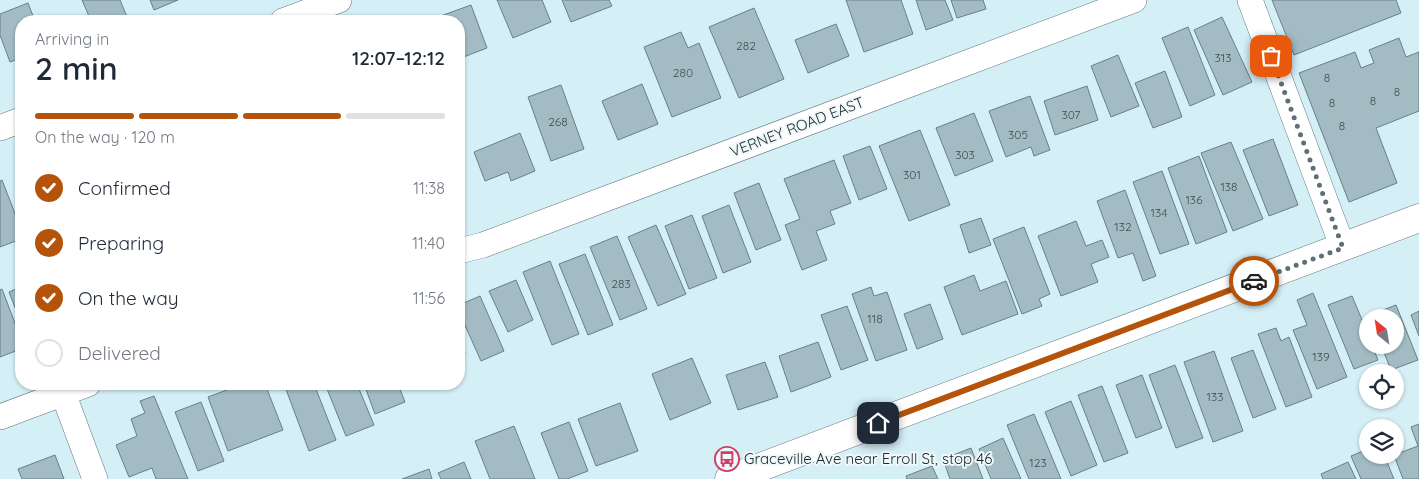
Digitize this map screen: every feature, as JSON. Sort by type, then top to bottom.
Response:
[{"type":"main road","points":[[728,479],[1419,218]]},
{"type":"street","points":[[299,15],[339,0]]},
{"type":"street","name":"VERNEY ROAD EAST","points":[[465,250],[483,245],[1134,0]]},
{"type":"street","points":[[1250,0],[1343,248]]},
{"type":"street","points":[[0,128],[15,122]]},
{"type":"street","points":[[0,417],[71,390]]},
{"type":"street","points":[[63,393],[95,479]]},
{"type":"building","points":[[82,0],[120,0],[126,15],[88,15]]},
{"type":"building","points":[[150,0],[178,0],[154,10]]},
{"type":"building","points":[[497,0],[542,0],[551,22],[513,38]]},
{"type":"building","points":[[562,0],[609,0],[612,6],[571,22]]},
{"type":"building","points":[[846,0],[901,0],[913,34],[864,52]]},
{"type":"building","points":[[916,0],[945,0],[953,20],[926,30]]},
{"type":"building","points":[[951,0],[983,0],[986,9],[957,18]]},
{"type":"building","points":[[1272,0],[1396,0],[1401,13],[1294,55]]},
{"type":"building","points":[[28,3],[33,15],[15,15],[15,60],[10,62],[0,35],[0,14]]},
{"type":"building","points":[[471,5],[487,48],[465,56],[465,15],[444,15]]},
{"type":"building","points":[[754,8],[784,79],[739,98],[709,27]]},
{"type":"building","points":[[1222,17],[1252,82],[1223,95],[1194,30]]},
{"type":"building","points":[[836,24],[849,56],[808,73],[795,40]]},
{"type":"building","points":[[1188,27],[1215,95],[1190,106],[1162,38]]},
{"type":"building","points":[[681,32],[688,48],[699,43],[721,98],[672,117],[644,47]]},
{"type":"building","points":[[1399,38],[1406,57],[1419,52],[1419,111],[1376,128],[1397,183],[1349,202],[1299,73],[1355,52],[1361,68],[1374,63],[1369,50]]},
{"type":"building","points":[[1118,55],[1139,106],[1111,117],[1091,66]]},
{"type":"building","points":[[1165,71],[1182,117],[1153,128],[1135,83]]},
{"type":"building","points":[[642,84],[658,124],[618,140],[602,101]]},
{"type":"building","points":[[561,85],[584,149],[551,161],[528,97]]},
{"type":"building","points":[[1087,86],[1098,120],[1055,135],[1044,101]]},
{"type":"building","points":[[1030,96],[1050,150],[1034,156],[1031,147],[1006,157],[989,111]]},
{"type":"building","points":[[974,113],[993,161],[955,176],[936,128]]},
{"type":"building","points":[[920,130],[950,205],[909,221],[879,146]]},
{"type":"building","points":[[520,133],[535,171],[511,181],[508,172],[485,181],[474,152]]},
{"type":"building","points":[[1273,139],[1298,205],[1269,216],[1243,150]]},
{"type":"building","points":[[1231,142],[1263,219],[1233,231],[1201,153]]},
{"type":"building","points":[[870,146],[887,189],[859,200],[843,156]]},
{"type":"building","points":[[1199,156],[1227,232],[1196,244],[1168,168]]},
{"type":"building","points":[[834,160],[851,203],[830,211],[835,224],[816,231],[827,260],[802,270],[785,225],[800,219],[784,179]]},
{"type":"building","points":[[1162,171],[1189,244],[1160,254],[1133,182]]},
{"type":"building","points":[[2,180],[15,214],[15,241],[0,247],[0,181]]},
{"type":"building","points":[[759,183],[781,240],[756,250],[734,193]]},
{"type":"building","points":[[1125,190],[1156,276],[1143,281],[1133,253],[1118,258],[1097,201]]},
{"type":"building","points":[[729,205],[751,262],[723,273],[702,216]]},
{"type":"building","points":[[692,215],[717,278],[689,289],[665,226]]},
{"type":"building","points":[[981,218],[991,245],[969,253],[960,225]]},
{"type":"building","points":[[1076,221],[1086,246],[1102,240],[1109,257],[1091,264],[1098,282],[1061,296],[1038,236]]},
{"type":"building","points":[[656,225],[686,294],[658,306],[628,237]]},
{"type":"building","points":[[1024,227],[1050,294],[1039,299],[1042,306],[1022,314],[993,239]]},
{"type":"building","points":[[617,236],[647,309],[620,320],[590,247]]},
{"type":"building","points":[[585,254],[613,325],[588,335],[559,264]]},
{"type":"building","points":[[550,261],[579,334],[552,345],[523,272]]},
{"type":"building","points":[[974,275],[980,291],[1006,281],[1018,314],[962,335],[944,287]]},
{"type":"building","points":[[516,280],[533,320],[508,332],[489,291]]},
{"type":"building","points":[[871,287],[874,296],[887,292],[907,350],[876,361],[852,294]]},
{"type":"building","points":[[2,289],[15,323],[15,351],[0,357],[0,290]]},
{"type":"building","points":[[15,290],[15,308],[9,292]]},
{"type":"building","points":[[1313,293],[1347,377],[1317,389],[1293,330],[1307,325],[1297,300]]},
{"type":"building","points":[[480,296],[504,351],[481,361],[465,325],[465,302]]},
{"type":"building","points":[[1352,296],[1359,313],[1359,354],[1376,354],[1378,360],[1367,364],[1359,364],[1359,367],[1354,369],[1328,305]]},
{"type":"building","points":[[930,304],[943,339],[917,349],[904,314]]},
{"type":"building","points":[[1396,305],[1398,309],[1386,309]]},
{"type":"building","points":[[847,306],[868,360],[841,370],[821,315]]},
{"type":"building","points":[[1419,311],[1419,336],[1411,315]]},
{"type":"building","points":[[1404,325],[1418,360],[1404,365],[1389,364],[1385,354],[1404,354]]},
{"type":"building","points":[[1276,328],[1281,341],[1289,337],[1312,397],[1286,407],[1258,334]]},
{"type":"building","points":[[818,342],[831,377],[791,392],[779,356]]},
{"type":"building","points":[[1253,350],[1276,409],[1253,418],[1231,358]]},
{"type":"building","points":[[1214,351],[1243,431],[1213,442],[1184,362]]},
{"type":"building","points":[[692,358],[711,403],[670,420],[652,374]]},
{"type":"building","points":[[765,362],[778,397],[738,410],[726,375]]},
{"type":"building","points":[[1175,365],[1203,438],[1176,448],[1149,375]]},
{"type":"building","points":[[1142,375],[1162,428],[1136,438],[1116,385]]},
{"type":"building","points":[[1102,386],[1128,453],[1104,462],[1078,395]]},
{"type":"building","points":[[227,390],[267,390],[283,430],[228,451],[208,397]]},
{"type":"building","points":[[286,390],[316,390],[336,440],[309,451]]},
{"type":"building","points":[[327,390],[359,390],[374,425],[346,436]]},
{"type":"building","points":[[366,390],[400,390],[405,402],[375,414]]},
{"type":"building","points":[[154,396],[188,479],[156,479],[152,468],[129,477],[116,445],[137,436],[131,419],[145,413],[140,401]]},
{"type":"building","points":[[1071,401],[1097,465],[1071,476],[1045,412]]},
{"type":"building","points":[[201,402],[224,461],[198,471],[175,412]]},
{"type":"building","points":[[620,403],[638,451],[596,466],[578,419]]},
{"type":"building","points":[[1034,414],[1061,479],[1029,479],[1007,425]]},
{"type":"building","points":[[569,422],[588,471],[567,479],[559,479],[541,433]]},
{"type":"building","points":[[1419,424],[1419,479],[1403,479],[1397,464],[1404,464],[1404,451],[1418,446],[1411,427]]},
{"type":"building","points":[[514,426],[535,479],[490,479],[475,441]]},
{"type":"building","points":[[1003,438],[1021,479],[991,479],[979,449]]},
{"type":"building","points":[[971,448],[983,479],[950,479],[943,459]]},
{"type":"building","points":[[1359,453],[1359,464],[1388,464],[1394,479],[1361,479],[1351,456]]},
{"type":"building","points":[[55,455],[64,479],[22,479],[18,469]]},
{"type":"building","points":[[464,462],[471,479],[441,479],[438,473]]},
{"type":"building","points":[[1348,462],[1356,479],[1323,479],[1321,474]]},
{"type":"building","points":[[932,466],[938,479],[907,479],[906,476]]},
{"type":"building","points":[[429,469],[432,479],[402,479]]},
{"type":"way so far","points":[[1254,281],[1343,248],[1271,56]]},
{"type":"place","name":"Graceville Ave near Erroll St, stop 46","points":[[727,459]]},
{"type":"route","points":[[878,423],[1254,281]]}]
